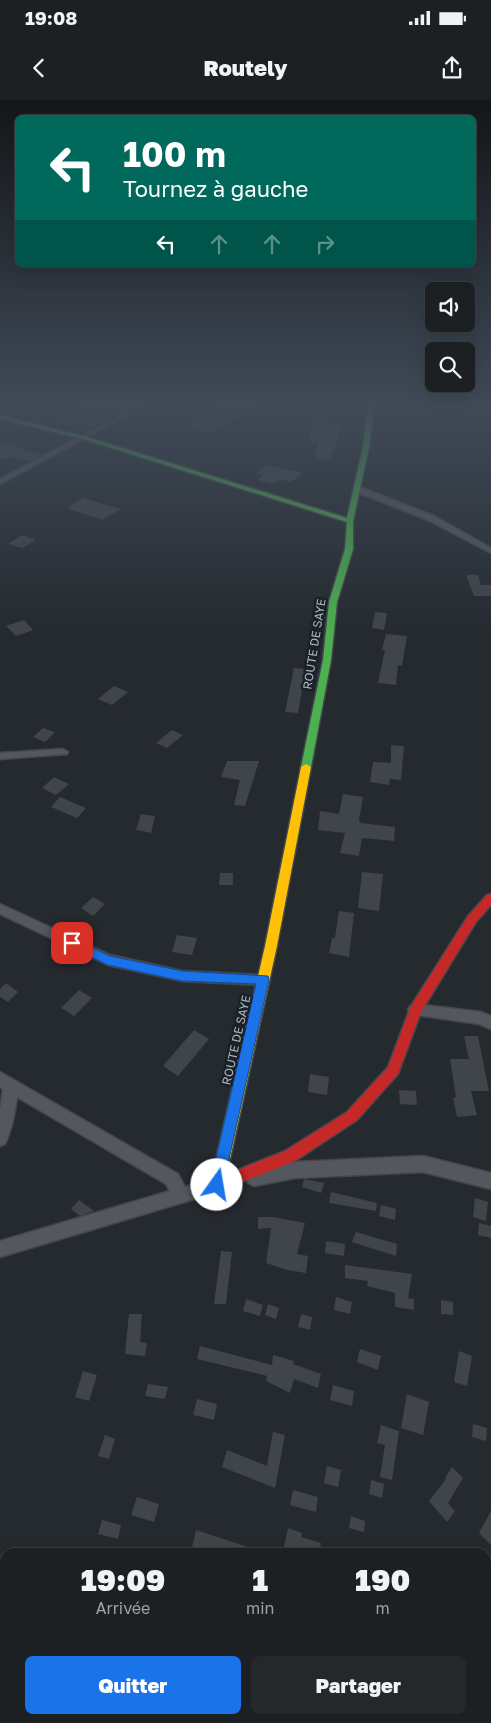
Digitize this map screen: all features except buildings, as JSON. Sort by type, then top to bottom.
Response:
[{"type":"street","points":[[228,483],[350,521]]},
{"type":"street","name":"ROUTE DE SAYE","points":[[217,1185],[263,980],[327,660],[333,602],[349,549],[350,521],[358,483]]},
{"type":"street","points":[[357,489],[431,518],[491,551]]},
{"type":"street","points":[[0,756],[63,752]]},
{"type":"street","points":[[217,1185],[290,1156],[352,1116],[393,1070],[415,1010],[472,919],[491,898]]},
{"type":"street","points":[[0,909],[108,960],[182,976],[263,980]]},
{"type":"street","points":[[415,1010],[481,1018],[491,1023]]},
{"type":"street","points":[[6,1082],[172,1178],[180,1195]]},
{"type":"street","points":[[0,1138],[6,1120],[6,1082]]},
{"type":"street","points":[[0,1249],[217,1185],[295,1170],[423,1164],[491,1181]]},
{"type":"traffic: fast","points":[[228,483],[350,521]]},
{"type":"traffic: fast","points":[[306,767],[327,660],[333,602],[349,549],[350,521],[358,483]]},
{"type":"traffic: slow","points":[[223,1159],[271,946],[306,767]]},
{"type":"traffic: jam","points":[[223,1159],[217,1185],[290,1156],[352,1116],[393,1070],[415,1010],[472,919],[491,898]]},
{"type":"route","points":[[72,943],[108,960],[182,976],[263,980],[217,1185]]}]
